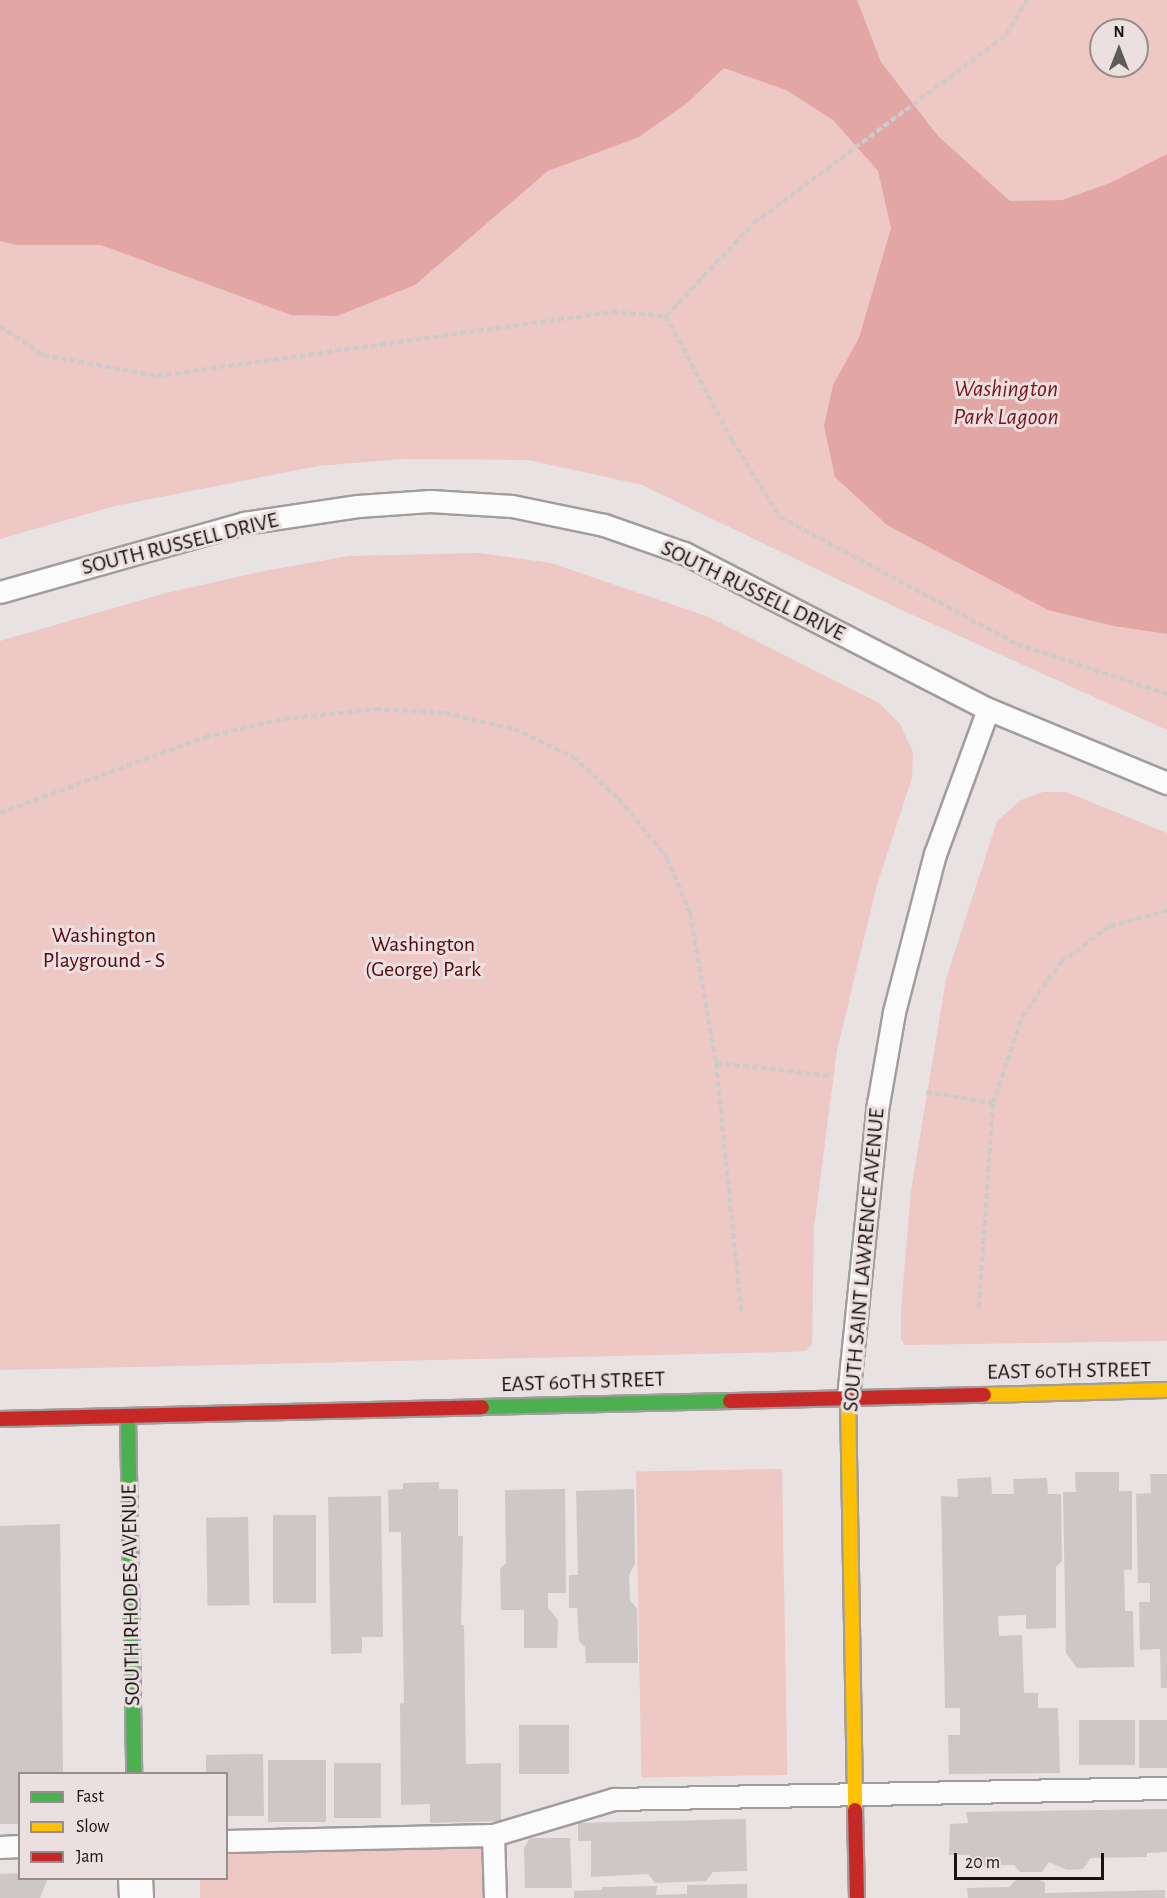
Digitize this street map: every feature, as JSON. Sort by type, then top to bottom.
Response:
[{"type":"street","name":"EAST 60TH STREET","points":[[0,1419],[1167,1390]]},
{"type":"street","name":"SOUTH SAINT LAWRENCE AVENUE","points":[[848,1397],[857,1898]]},
{"type":"street","name":"SOUTH RHODES AVENUE","points":[[128,1416],[134,1772]]},
{"type":"street","points":[[135,1880],[136,1898]]},
{"type":"lane","name":"SOUTH RUSSELL DRIVE","points":[[0,592],[244,523],[358,506],[420,502],[512,506],[604,525],[684,553],[988,709],[1167,783]]},
{"type":"lane","name":"SOUTH SAINT LAWRENCE AVENUE","points":[[848,1397],[878,1104],[894,1012],[935,854],[988,709]]},
{"type":"lane","points":[[228,1841],[493,1835],[614,1799],[1167,1788]]},
{"type":"lane","points":[[493,1835],[495,1898]]},
{"type":"lane","points":[[0,1846],[18,1846]]},
{"type":"path","points":[[666,316],[754,223],[1006,35],[1027,0]]},
{"type":"path","points":[[0,326],[43,355],[157,376],[612,312],[666,316]]},
{"type":"path","points":[[666,316],[732,440],[780,517],[1017,644],[1167,694]]},
{"type":"path","points":[[0,813],[205,737],[284,719],[375,709],[445,713],[514,729],[573,757],[619,799],[667,858],[690,913],[716,1063],[741,1311]]},
{"type":"path","points":[[979,1307],[993,1103],[1022,1017],[1061,962],[1110,926],[1167,911]]},
{"type":"path","points":[[716,1063],[832,1076]]},
{"type":"path","points":[[926,1092],[993,1103]]},
{"type":"green space","points":[[0,0],[1167,0],[1167,730],[893,606],[642,485],[529,460],[403,459],[318,466],[115,506],[0,539]]},
{"type":"green space","name":"Washington (George) Park","points":[[479,553],[551,563],[709,617],[879,703],[900,724],[913,752],[912,778],[877,885],[837,1050],[814,1227],[812,1344],[806,1351],[789,1352],[0,1370],[0,641],[162,594],[264,571],[349,556]]},
{"type":"green space","points":[[1043,792],[1066,792],[1167,833],[1167,1341],[905,1345],[901,1339],[901,1309],[911,1191],[946,979],[997,821],[1021,800]]},
{"type":"green space","points":[[782,1469],[787,1775],[641,1778],[636,1472]]},
{"type":"green space","points":[[483,1843],[485,1898],[200,1898],[200,1880],[228,1880],[228,1849]]},
{"type":"water","name":"Washington Park Lagoon","points":[[0,0],[857,0],[881,62],[938,136],[1010,201],[1062,200],[1110,183],[1167,154],[1167,634],[1114,626],[1048,610],[887,525],[835,477],[824,426],[833,385],[859,338],[891,228],[878,171],[833,120],[786,90],[724,68],[687,103],[639,137],[548,171],[415,285],[337,316],[291,315],[101,245],[17,245],[0,241]]},
{"type":"building","points":[[1075,1472],[1119,1472],[1119,1491],[1132,1491],[1132,1570],[1124,1570],[1125,1611],[1133,1611],[1134,1667],[1077,1668],[1066,1653],[1063,1492],[1076,1492]]},
{"type":"building","points":[[1150,1474],[1167,1474],[1167,1688],[1161,1688],[1160,1649],[1140,1650],[1139,1602],[1150,1602],[1150,1583],[1138,1583],[1136,1494],[1151,1493]]},
{"type":"building","points":[[991,1477],[992,1494],[1014,1494],[1013,1479],[1047,1478],[1048,1494],[1061,1494],[1062,1561],[1056,1567],[1056,1628],[1026,1629],[1026,1615],[998,1616],[999,1636],[1022,1635],[1024,1693],[1038,1693],[1038,1708],[1058,1708],[1060,1773],[949,1774],[948,1735],[960,1735],[960,1708],[945,1708],[941,1496],[958,1497],[957,1479]]},
{"type":"building","points":[[439,1482],[439,1489],[458,1489],[458,1536],[463,1536],[461,1625],[464,1625],[466,1764],[501,1763],[501,1821],[430,1823],[430,1804],[401,1805],[400,1704],[404,1703],[401,1532],[389,1532],[388,1490],[403,1489],[403,1483]]},
{"type":"building","points":[[565,1489],[566,1593],[548,1593],[548,1608],[558,1620],[557,1648],[524,1648],[524,1610],[501,1610],[500,1569],[506,1563],[505,1490]]},
{"type":"building","points":[[634,1489],[635,1564],[629,1575],[630,1600],[637,1609],[638,1663],[586,1663],[585,1647],[579,1641],[577,1608],[569,1608],[569,1575],[578,1575],[576,1491]]},
{"type":"building","points":[[381,1496],[383,1637],[362,1637],[362,1653],[331,1654],[328,1497]]},
{"type":"building","points":[[273,1515],[316,1515],[316,1603],[273,1603]]},
{"type":"building","points":[[248,1517],[250,1605],[208,1606],[206,1518]]},
{"type":"building","points":[[60,1524],[63,1772],[18,1772],[18,1824],[0,1824],[0,1526]]},
{"type":"building","points":[[1079,1720],[1135,1720],[1135,1765],[1079,1765]]},
{"type":"building","points":[[1139,1720],[1167,1720],[1167,1768],[1139,1768]]},
{"type":"building","points":[[519,1725],[569,1725],[569,1774],[519,1774]]},
{"type":"building","points":[[263,1754],[264,1816],[228,1816],[228,1772],[206,1772],[206,1755]]},
{"type":"building","points":[[268,1760],[326,1760],[326,1822],[268,1822]]},
{"type":"building","points":[[334,1763],[381,1763],[381,1818],[334,1818]]},
{"type":"building","points":[[1167,1809],[1167,1852],[1147,1853],[1147,1857],[1091,1858],[1083,1869],[1067,1870],[1049,1862],[1042,1872],[1020,1872],[1014,1865],[970,1866],[970,1855],[949,1855],[950,1824],[968,1823],[966,1812]]},
{"type":"building","points":[[746,1819],[747,1871],[713,1872],[706,1881],[655,1883],[648,1874],[591,1877],[591,1841],[578,1841],[578,1823]]},
{"type":"building","points":[[530,1838],[570,1838],[572,1888],[525,1888],[524,1848]]},
{"type":"building","points":[[18,1873],[18,1880],[47,1880],[40,1898],[0,1898],[0,1874]]},
{"type":"building","points":[[1018,1878],[1036,1878],[1045,1883],[1045,1893],[1165,1890],[1165,1898],[968,1898],[967,1888],[1009,1887]]},
{"type":"building","points":[[747,1884],[747,1898],[574,1898],[574,1891],[602,1890],[602,1887],[657,1886],[656,1895],[687,1894],[687,1885]]},
{"type":"traffic: fast","points":[[482,1407],[730,1401]]},
{"type":"traffic: fast","points":[[128,1416],[134,1772]]},
{"type":"traffic: slow","points":[[984,1395],[1167,1390]]},
{"type":"traffic: slow","points":[[848,1397],[855,1810]]},
{"type":"traffic: jam","points":[[730,1401],[984,1395]]},
{"type":"traffic: jam","points":[[0,1419],[482,1407]]},
{"type":"traffic: jam","points":[[855,1810],[857,1898]]},
{"type":"park label","name":"Washington Playground - S","points":[[104,948]]}]
